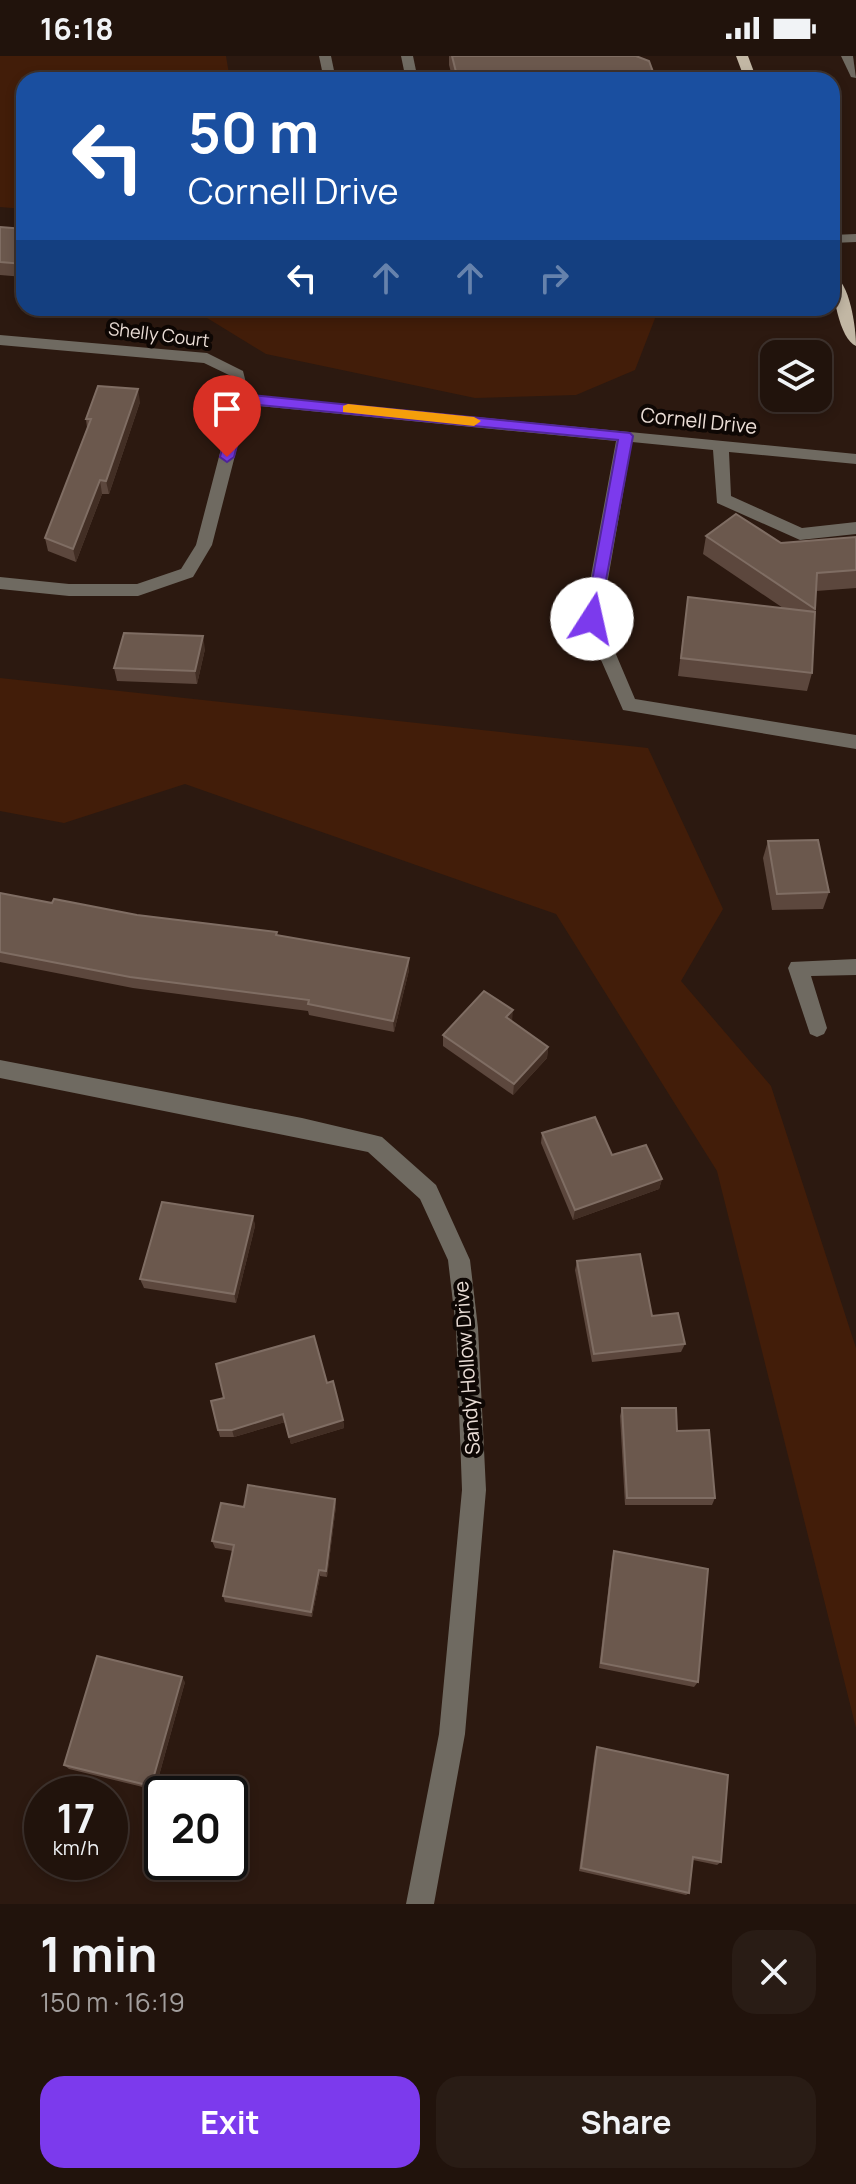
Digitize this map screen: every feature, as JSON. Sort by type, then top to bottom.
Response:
[{"type":"main road","points":[[840,292],[850,310],[856,341]]},
{"type":"street","points":[[847,56],[856,74]]},
{"type":"street","name":"Shelly Court","points":[[0,340],[207,358],[238,374],[242,399]]},
{"type":"street","points":[[0,583],[69,590],[138,590],[187,573],[204,545],[242,399]]},
{"type":"street","name":"Cornell Drive","points":[[242,399],[856,459]]},
{"type":"street","points":[[625,436],[592,619],[629,705],[856,742]]},
{"type":"street","points":[[721,446],[723,499],[800,534],[856,528]]},
{"type":"street","points":[[817,1028],[798,968],[856,967]]},
{"type":"street","name":"Sandy Hollow Drive","points":[[0,1069],[302,1127],[374,1144],[428,1192],[459,1260],[467,1328],[474,1490],[452,1734],[420,1904]]},
{"type":"shaded area","points":[[0,56],[226,56],[229,72],[16,72],[16,208],[0,207]]},
{"type":"shaded area","points":[[204,316],[656,316],[635,370],[576,395],[475,398],[266,354]]},
{"type":"shaded area","points":[[0,678],[648,748],[723,909],[681,981],[771,1086],[856,1348],[856,1728],[717,1171],[556,914],[185,784],[64,823],[0,811]]},
{"type":"building","points":[[452,56],[636,56],[649,61],[653,72],[456,72]]},
{"type":"building","points":[[0,227],[16,228],[16,263],[0,262]]},
{"type":"building","points":[[98,386],[138,389],[106,481],[100,480],[73,549],[45,538],[91,419],[86,419]]},
{"type":"building","points":[[736,514],[781,543],[856,537],[856,570],[817,573],[815,609],[706,536]]},
{"type":"building","points":[[688,597],[815,612],[812,673],[681,658]]},
{"type":"building","points":[[124,633],[203,636],[195,671],[114,668]]},
{"type":"building","points":[[818,840],[829,892],[777,894],[768,841]]},
{"type":"building","points":[[0,893],[52,903],[54,899],[137,915],[277,932],[276,935],[409,958],[393,1021],[308,1004],[309,1000],[130,977],[0,952]]},
{"type":"building","points":[[484,991],[513,1010],[506,1017],[548,1047],[514,1084],[443,1035]]},
{"type":"building","points":[[595,1117],[612,1155],[646,1145],[662,1179],[575,1210],[542,1133]]},
{"type":"building","points":[[162,1202],[253,1216],[234,1294],[140,1279]]},
{"type":"building","points":[[640,1254],[652,1316],[678,1313],[685,1344],[594,1354],[577,1261]]},
{"type":"building","points":[[314,1336],[327,1383],[333,1381],[343,1420],[289,1437],[283,1414],[232,1430],[218,1430],[211,1401],[224,1398],[216,1364]]},
{"type":"building","points":[[622,1408],[676,1408],[677,1431],[709,1430],[715,1498],[627,1498]]},
{"type":"building","points":[[248,1485],[335,1499],[326,1571],[319,1570],[311,1612],[223,1596],[234,1545],[212,1541],[221,1503],[244,1507]]},
{"type":"building","points":[[614,1551],[708,1569],[698,1682],[601,1663]]},
{"type":"building","points":[[97,1656],[182,1677],[154,1776],[144,1776],[144,1784],[128,1780],[128,1776],[110,1776],[64,1765]]},
{"type":"building","points":[[597,1747],[728,1775],[721,1862],[693,1857],[689,1893],[581,1868]]},
{"type":"slow traffic","points":[[348,409],[474,421]]},
{"type":"route","points":[[227,457],[242,399],[625,436],[592,619]]}]
